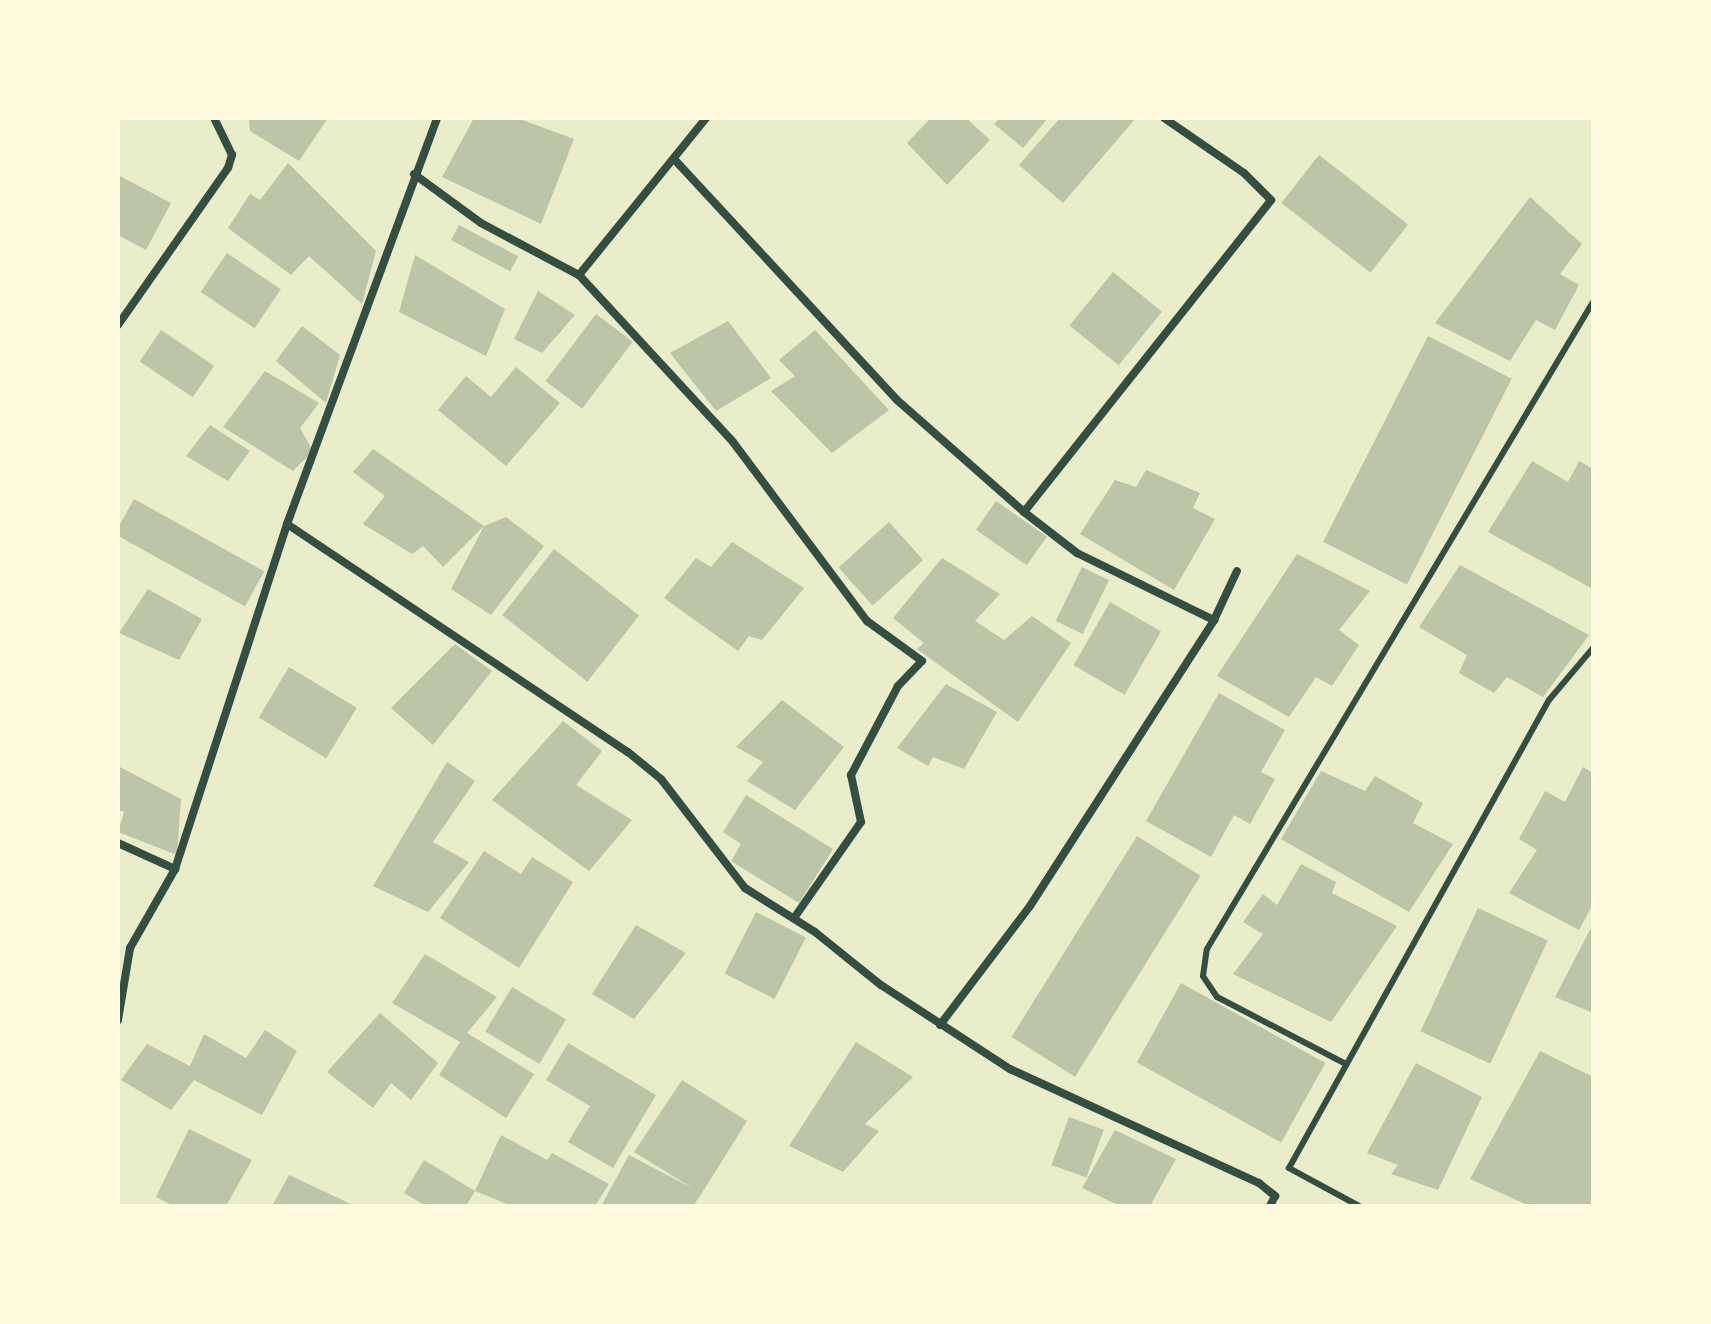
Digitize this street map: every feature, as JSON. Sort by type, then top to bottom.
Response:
[{"type":"street","points":[[118,325],[228,168],[229,146],[214,118]]},
{"type":"street","points":[[118,1020],[130,948],[175,869],[287,524],[437,118]]},
{"type":"street","points":[[579,275],[706,118]]},
{"type":"street","points":[[1024,512],[1271,200],[1244,173],[1164,118]]},
{"type":"street","points":[[674,159],[897,400],[1024,512],[1077,553],[1214,620]]},
{"type":"street","points":[[414,174],[481,223],[579,275],[733,442],[867,621],[922,661],[891,698],[851,775],[861,822],[794,918]]},
{"type":"street","points":[[287,524],[628,752],[661,779],[745,888],[794,918],[940,1025],[1010,1069],[1259,1183],[1275,1196],[1270,1206]]},
{"type":"street","points":[[940,1025],[1011,935],[1214,620],[1237,571]]},
{"type":"street","points":[[118,843],[175,869]]},
{"type":"lane","points":[[1344,1063],[1217,997],[1203,976],[1207,949],[1593,302]]},
{"type":"lane","points":[[1359,1206],[1289,1168],[1344,1063],[1549,700],[1593,648]]},
{"type":"building","points":[[249,118],[328,118],[299,161],[250,131]]},
{"type":"building","points":[[474,118],[517,118],[574,139],[541,224],[442,177]]},
{"type":"building","points":[[931,118],[966,118],[990,140],[947,185],[907,143]]},
{"type":"building","points":[[1000,118],[1048,118],[1023,148],[994,124]]},
{"type":"building","points":[[1060,118],[1136,118],[1063,203],[1019,165]]},
{"type":"building","points":[[1319,155],[1408,225],[1370,273],[1281,203]]},
{"type":"building","points":[[288,163],[376,251],[362,304],[309,256],[291,275],[228,228],[250,194],[260,200]]},
{"type":"building","points":[[118,175],[171,203],[146,250],[118,235]]},
{"type":"building","points":[[1530,197],[1582,244],[1560,274],[1579,285],[1555,330],[1536,320],[1510,361],[1435,323]]},
{"type":"building","points":[[459,225],[518,256],[510,271],[451,240]]},
{"type":"building","points":[[227,253],[281,289],[255,328],[201,292]]},
{"type":"building","points":[[415,255],[505,309],[486,356],[399,312]]},
{"type":"building","points":[[1113,272],[1162,312],[1119,365],[1070,326]]},
{"type":"building","points":[[538,291],[575,315],[542,353],[514,339]]},
{"type":"building","points":[[596,314],[633,342],[582,409],[545,381]]},
{"type":"building","points":[[728,321],[771,378],[716,411],[670,353]]},
{"type":"building","points":[[302,326],[340,355],[326,403],[276,361]]},
{"type":"building","points":[[161,330],[214,366],[193,397],[140,362]]},
{"type":"building","points":[[815,330],[889,410],[832,453],[771,391],[795,376],[779,360]]},
{"type":"building","points":[[1428,336],[1512,379],[1407,584],[1323,542]]},
{"type":"building","points":[[516,367],[560,403],[506,466],[438,410],[466,376],[491,397]]},
{"type":"building","points":[[265,371],[319,403],[300,428],[313,451],[293,471],[223,427]]},
{"type":"building","points":[[210,425],[250,451],[228,481],[186,456]]},
{"type":"building","points":[[373,449],[484,526],[443,567],[423,546],[412,554],[363,524],[385,496],[353,472]]},
{"type":"building","points":[[1532,461],[1568,482],[1579,461],[1593,469],[1593,589],[1488,532]]},
{"type":"building","points":[[1146,470],[1200,493],[1193,508],[1215,519],[1174,590],[1080,534],[1115,480],[1136,487]]},
{"type":"building","points":[[134,499],[264,571],[245,606],[118,536],[118,528]]},
{"type":"building","points":[[996,501],[1047,537],[1027,565],[976,530]]},
{"type":"building","points":[[506,517],[544,546],[491,615],[451,589],[484,526]]},
{"type":"building","points":[[889,522],[923,560],[873,605],[838,568]]},
{"type":"building","points":[[732,542],[804,588],[762,640],[749,636],[738,651],[664,598],[696,558],[711,567]]},
{"type":"building","points":[[554,549],[639,615],[587,682],[502,615]]},
{"type":"building","points":[[1297,554],[1370,591],[1339,630],[1359,645],[1332,686],[1316,677],[1289,717],[1217,676]]},
{"type":"building","points":[[942,558],[1000,594],[975,621],[1004,640],[1032,616],[1071,643],[1018,722],[917,649],[924,643],[893,618]]},
{"type":"building","points":[[1460,565],[1589,635],[1543,697],[1507,677],[1494,693],[1459,673],[1467,655],[1419,627]]},
{"type":"building","points":[[1082,567],[1109,580],[1083,634],[1056,621]]},
{"type":"building","points":[[148,589],[202,619],[179,660],[119,633]]},
{"type":"building","points":[[1110,602],[1161,632],[1125,695],[1074,665]]},
{"type":"building","points":[[455,644],[492,671],[433,745],[391,708]]},
{"type":"building","points":[[289,667],[357,708],[326,758],[259,718]]},
{"type":"building","points":[[946,684],[997,712],[964,769],[933,757],[928,766],[897,748]]},
{"type":"building","points":[[1219,693],[1285,730],[1261,772],[1275,779],[1250,824],[1234,815],[1211,857],[1146,821]]},
{"type":"building","points":[[782,700],[844,747],[795,810],[747,781],[763,762],[736,747]]},
{"type":"building","points":[[563,721],[602,751],[576,785],[632,820],[589,871],[492,800]]},
{"type":"building","points":[[447,762],[475,781],[433,842],[469,862],[428,912],[373,886]]},
{"type":"building","points":[[118,766],[181,799],[177,855],[118,832],[124,812],[118,810]]},
{"type":"building","points":[[1583,767],[1593,773],[1593,904],[1579,930],[1509,893],[1537,850],[1519,839],[1545,791],[1565,802]]},
{"type":"building","points":[[1321,771],[1365,791],[1375,776],[1423,803],[1413,823],[1453,844],[1409,912],[1281,839]]},
{"type":"building","points":[[746,795],[833,849],[799,903],[731,861],[741,844],[723,832]]},
{"type":"building","points":[[1137,836],[1201,876],[1075,1077],[1011,1037]]},
{"type":"building","points":[[484,851],[521,874],[532,857],[573,882],[519,968],[440,918]]},
{"type":"building","points":[[1301,864],[1336,882],[1332,893],[1397,926],[1331,1022],[1233,974],[1263,934],[1243,922],[1263,894],[1277,905]]},
{"type":"building","points":[[1478,908],[1548,941],[1490,1064],[1421,1031]]},
{"type":"building","points":[[756,912],[806,937],[775,999],[725,973]]},
{"type":"building","points":[[1593,924],[1593,1013],[1555,997]]},
{"type":"building","points":[[636,925],[686,953],[634,1019],[592,994]]},
{"type":"building","points":[[425,954],[497,997],[467,1033],[534,1074],[506,1118],[439,1075],[460,1042],[392,1003]]},
{"type":"building","points":[[1181,983],[1325,1063],[1281,1143],[1137,1063]]},
{"type":"building","points":[[512,987],[566,1019],[539,1064],[485,1032]]},
{"type":"building","points":[[380,1013],[438,1063],[411,1100],[391,1083],[373,1108],[327,1072]]},
{"type":"building","points":[[265,1030],[297,1051],[262,1115],[194,1080],[171,1110],[121,1080],[147,1044],[190,1066],[204,1034],[246,1058]]},
{"type":"building","points":[[856,1042],[913,1077],[865,1124],[879,1131],[843,1172],[789,1146]]},
{"type":"building","points":[[568,1043],[656,1095],[613,1168],[568,1142],[590,1106],[546,1080]]},
{"type":"building","points":[[1540,1051],[1593,1077],[1593,1206],[1530,1206],[1470,1179]]},
{"type":"building","points":[[1416,1063],[1482,1097],[1438,1190],[1391,1174],[1398,1165],[1367,1153]]},
{"type":"building","points":[[682,1080],[747,1121],[702,1193],[693,1206],[601,1206],[629,1155],[694,1189],[634,1152]]},
{"type":"building","points":[[1069,1117],[1104,1130],[1086,1178],[1052,1165]]},
{"type":"building","points":[[189,1129],[252,1160],[226,1206],[174,1206],[156,1197]]},
{"type":"building","points":[[1115,1130],[1176,1159],[1150,1206],[1120,1206],[1082,1188]]},
{"type":"building","points":[[501,1135],[547,1160],[552,1153],[609,1184],[595,1206],[512,1206],[475,1191]]},
{"type":"building","points":[[424,1160],[475,1191],[466,1206],[426,1206],[404,1193]]},
{"type":"building","points":[[289,1175],[355,1206],[272,1206]]}]
